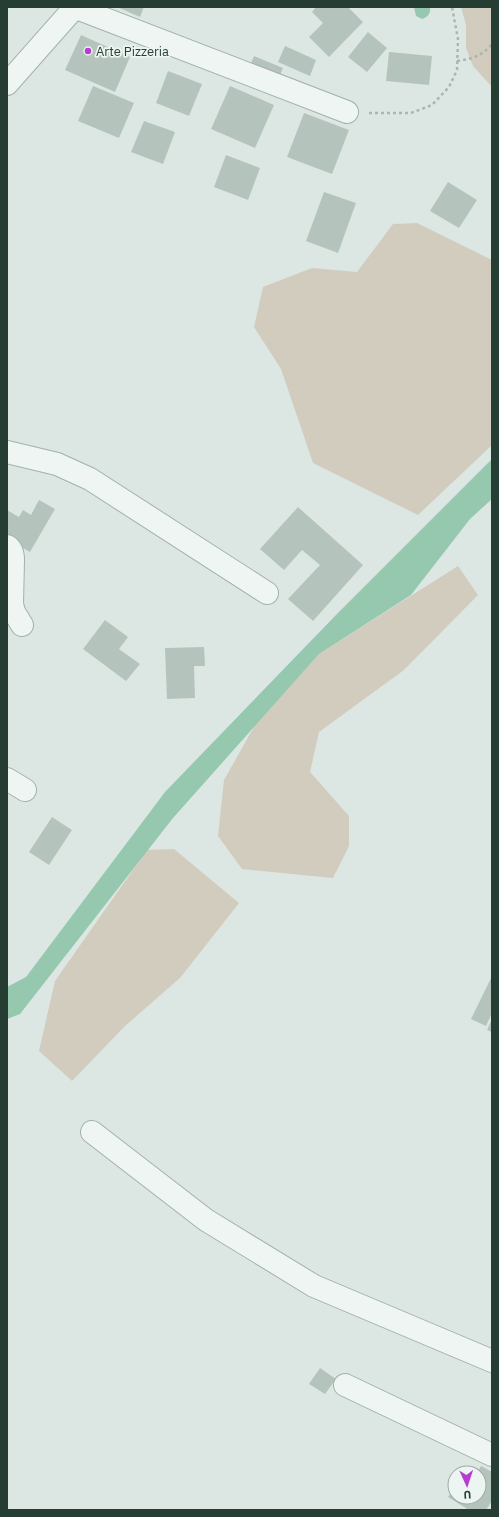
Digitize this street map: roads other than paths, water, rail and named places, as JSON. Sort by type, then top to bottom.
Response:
[{"type":"street","points":[[7,84],[74,7],[347,112]]},
{"type":"street","points":[[7,452],[56,464],[90,480],[267,593]]},
{"type":"street","points":[[7,546],[10,548],[13,560],[12,604],[14,612],[22,625]]},
{"type":"street","points":[[7,779],[25,790]]},
{"type":"street","points":[[92,1132],[206,1220],[314,1286],[492,1361]]},
{"type":"street","points":[[345,1385],[492,1455]]},
{"type":"place","name":"Arte Pizzeria","points":[[88,51]]}]
